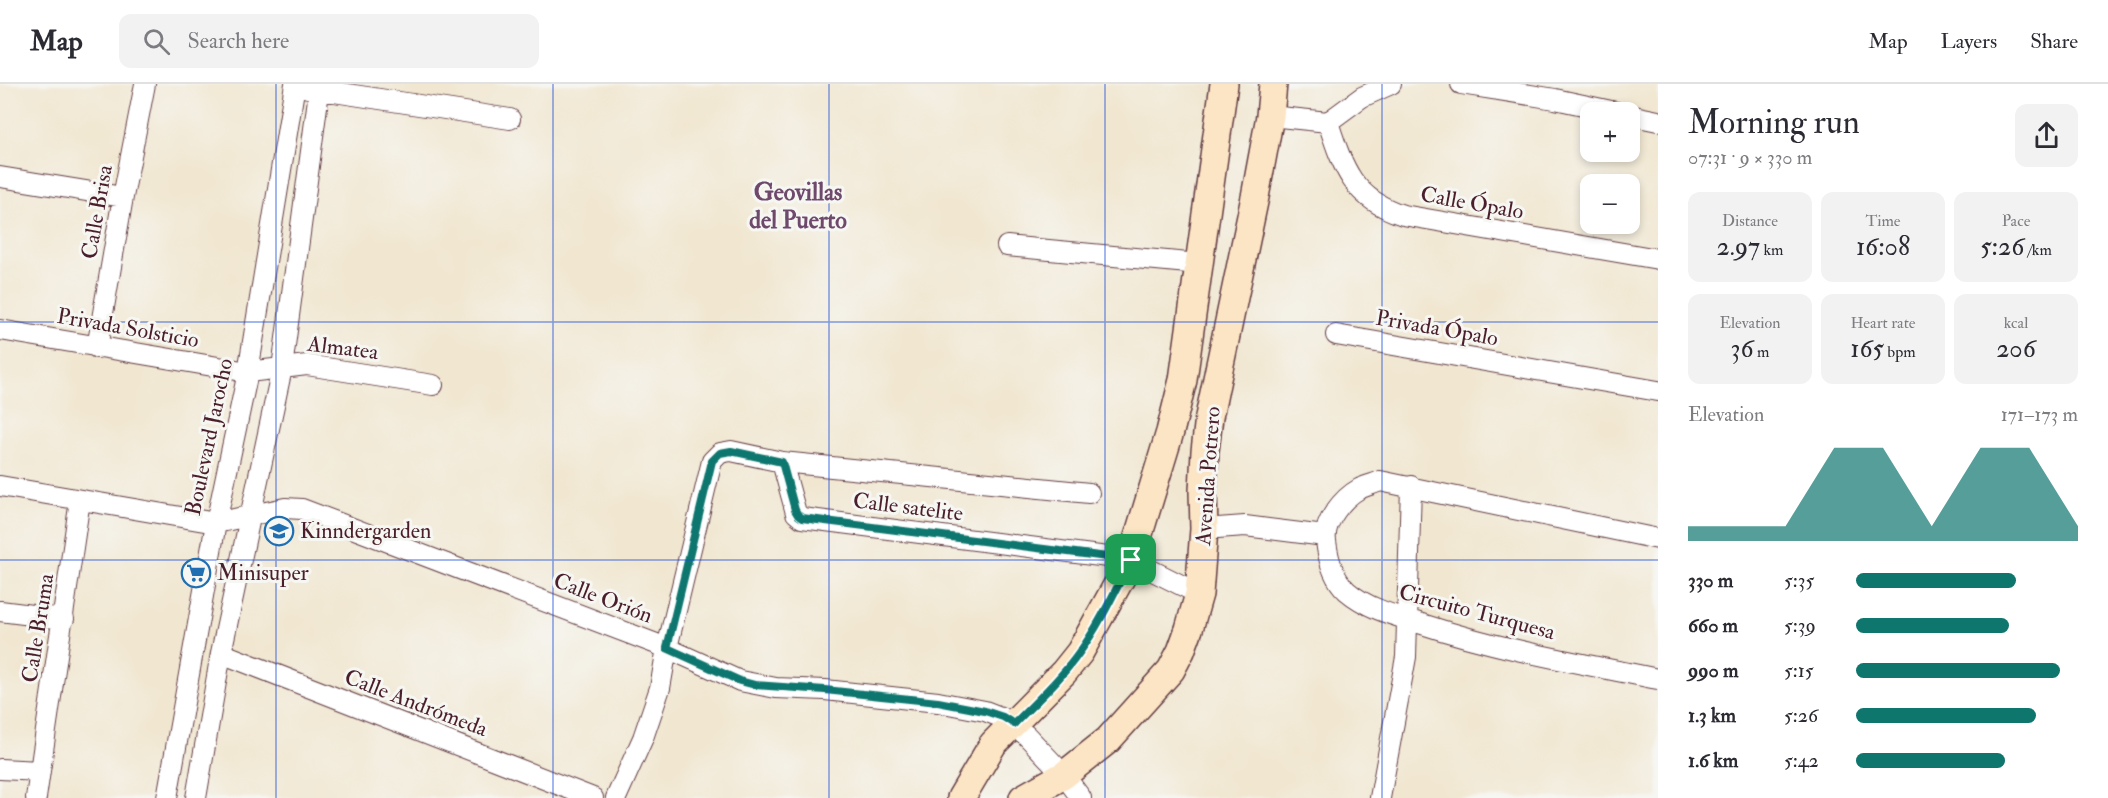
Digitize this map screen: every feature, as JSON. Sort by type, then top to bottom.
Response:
[{"type":"street","name":"Calle Brisa","points":[[97,348],[145,84]]},
{"type":"street","name":"Avenida Potrero","points":[[961,798],[993,744],[1064,672],[1080,652],[1096,627],[1131,560],[1177,406],[1224,84]]},
{"type":"street","name":"Avenida Potrero","points":[[1023,798],[1064,775],[1108,740],[1170,670],[1190,629],[1199,594],[1204,529],[1205,452],[1209,417],[1270,116],[1273,84]]},
{"type":"street","points":[[1270,116],[1328,122],[1362,97],[1391,84]]},
{"type":"street","points":[[1461,84],[1557,92],[1586,102]]},
{"type":"street","points":[[294,85],[320,87],[510,119]]},
{"type":"street","name":"Boulevard Jarocho","points":[[167,798],[216,523],[248,372],[294,85]]},
{"type":"street","points":[[196,798],[221,653],[282,368],[320,87]]},
{"type":"street","points":[[1640,118],[1658,122]]},
{"type":"street","name":"Calle Ópalo","points":[[1328,122],[1342,165],[1353,182],[1387,210],[1403,215],[1658,259]]},
{"type":"street","points":[[0,177],[123,197]]},
{"type":"street","points":[[1007,246],[1199,264]]},
{"type":"street","name":"Privada Solsticio","points":[[0,330],[248,372]]},
{"type":"street","name":"Privada Ópalo","points":[[1336,335],[1658,391]]},
{"type":"street","name":"Almatea","points":[[248,372],[307,365],[433,384]]},
{"type":"street","points":[[616,798],[653,711],[660,688],[667,648],[712,461],[720,453],[731,451],[782,462],[1089,493]]},
{"type":"street","name":"Calle satelite","points":[[782,462],[795,510],[802,518],[1131,560]]},
{"type":"street","points":[[1204,529],[1245,526],[1325,536],[1330,520],[1342,504],[1359,489],[1380,481],[1658,539]]},
{"type":"street","points":[[0,486],[216,523]]},
{"type":"street","points":[[1380,798],[1403,684],[1409,620],[1411,486]]},
{"type":"street","name":"Calle Bruma","points":[[36,798],[80,500]]},
{"type":"street","name":"Calle Orión","points":[[216,523],[285,508],[302,509],[667,648],[740,681],[755,685],[938,702],[985,711],[1003,717],[1014,724],[1064,775],[1081,798]]},
{"type":"street","name":"Circuito Turquesa","points":[[1325,536],[1328,558],[1336,576],[1346,590],[1369,606],[1446,633],[1658,679]]},
{"type":"street","points":[[1131,560],[1199,594]]},
{"type":"street","points":[[0,611],[64,619]]},
{"type":"street","name":"Calle Andrómeda","points":[[221,653],[592,798]]},
{"type":"street","points":[[0,769],[40,771]]},
{"type":"place","name":"Kinndergarden","points":[[279,531]]},
{"type":"place","name":"Minisuper","points":[[196,573]]},
{"type":"district","name":"Geovillas del Puerto","points":[[798,206]]},
{"type":"route","points":[[731,451],[782,462],[796,513],[802,518],[1131,560],[1096,627],[1080,652],[1014,724],[1003,717],[985,711],[938,702],[755,685],[740,681],[667,648],[712,461],[720,453],[731,451]]}]
